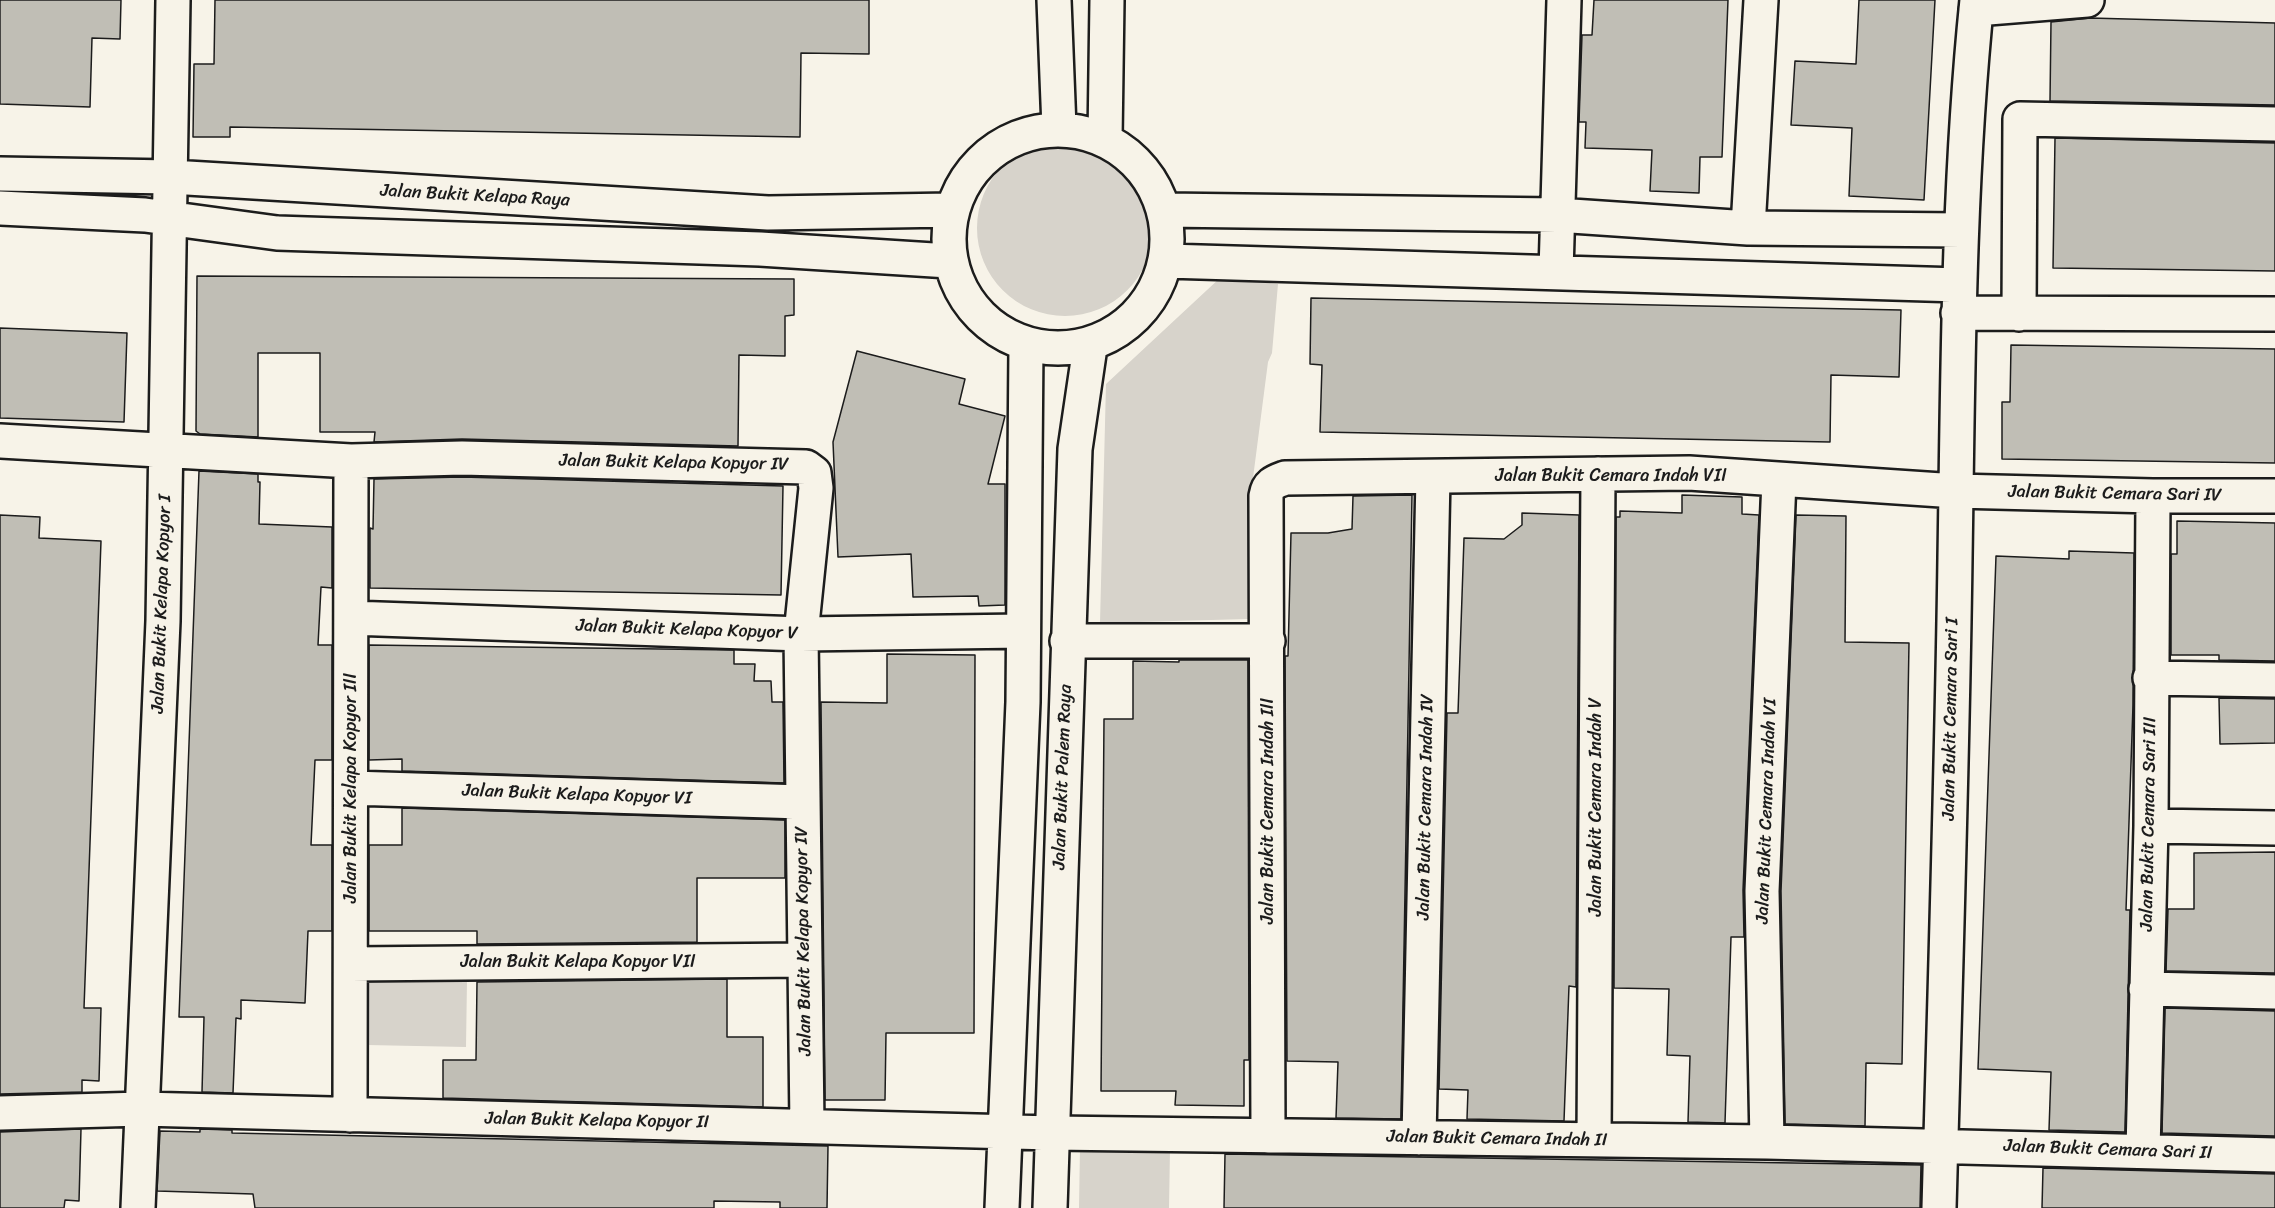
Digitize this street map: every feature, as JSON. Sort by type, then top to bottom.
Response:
[{"type":"street","name":"Jalan Bukit Kelapa Kopyor I","points":[[138,1208],[163,621],[173,0]]},
{"type":"street","points":[[1054,0],[1059,128]]},
{"type":"street","points":[[1105,139],[1107,0]]},
{"type":"street","points":[[1556,272],[1564,0]]},
{"type":"street","points":[[1748,228],[1761,0]]},
{"type":"street","points":[[1977,4],[2087,0]]},
{"type":"street","name":"Jalan Bukit Cemara Sari I","points":[[1940,1208],[1956,491],[1958,299],[1969,84],[1977,4]]},
{"type":"street","points":[[2019,314],[2020,119],[2275,124]]},
{"type":"street","points":[[1059,128],[1105,139],[1143,168],[1165,210],[1167,261],[1140,315],[1090,346],[1058,351],[1026,346],[976,315],[949,261],[951,210],[974,167],[1012,138],[1059,128]]},
{"type":"street","name":"Jalan Bukit Kelapa Raya","points":[[0,174],[171,177],[768,213],[951,210]]},
{"type":"street","points":[[0,208],[145,215],[277,233],[760,249],[949,261]]},
{"type":"street","points":[[1165,210],[1557,215],[1748,228],[1961,230]]},
{"type":"street","points":[[1167,261],[1556,272],[1958,299],[2019,314],[2275,314]]},
{"type":"street","points":[[1002,1208],[1023,631],[1026,346]]},
{"type":"street","name":"Jalan Bukit Palem Raya","points":[[1050,1208],[1075,448],[1090,346]]},
{"type":"street","name":"Jalan Bukit Kelapa Kopyor IV","points":[[0,441],[351,461],[462,458],[806,467],[814,473],[816,488],[801,634],[807,1126]]},
{"type":"street","name":"Jalan Bukit Kelapa Kopyor III","points":[[350,1115],[351,461]]},
{"type":"street","name":"Jalan Bukit Cemara Indah VII","points":[[1268,487],[1273,482],[1285,478],[1689,473],[1956,491]]},
{"type":"street","name":"Jalan Bukit Cemara Indah V","points":[[1594,1140],[1598,474]]},
{"type":"street","name":"Jalan Bukit Cemara Indah IV","points":[[1419,1138],[1433,477]]},
{"type":"street","name":"Jalan Bukit Cemara Indah VI","points":[[1767,1142],[1762,891],[1779,480]]},
{"type":"street","name":"Jalan Bukit Cemara Indah III","points":[[1268,487],[1268,1136]]},
{"type":"street","name":"Jalan Bukit Cemara Sari IV","points":[[1956,491],[2153,496],[2275,496]]},
{"type":"street","name":"Jalan Bukit Cemara Sari III","points":[[2143,1151],[2151,826],[2150,678],[2153,496]]},
{"type":"street","name":"Jalan Bukit Kelapa Kopyor V","points":[[351,618],[801,634],[1023,631]]},
{"type":"street","points":[[1067,641],[1268,641]]},
{"type":"street","points":[[2150,678],[2275,680]]},
{"type":"street","name":"Jalan Bukit Kelapa Kopyor VI","points":[[351,788],[802,802]]},
{"type":"street","points":[[2151,826],[2275,828]]},
{"type":"street","points":[[1016,865],[1060,869]]},
{"type":"street","name":"Jalan Bukit Kelapa Kopyor VII","points":[[351,964],[805,960]]},
{"type":"street","points":[[2146,989],[2275,992]]},
{"type":"street","name":"Jalan Bukit Kelapa Kopyor II","points":[[0,1113],[142,1109],[1052,1133]]},
{"type":"street","name":"Jalan Bukit Cemara Indah II","points":[[1052,1133],[1941,1145]]},
{"type":"street","name":"Jalan Bukit Cemara Sari II","points":[[1941,1145],[2275,1155]]},
{"type":"shaded area","points":[[1065,140],[1099,147],[1114,155],[1127,166],[1138,179],[1146,194],[1153,228],[1146,262],[1138,277],[1127,290],[1114,301],[1099,309],[1065,316],[1031,309],[1016,301],[1003,290],[992,277],[984,262],[977,228],[984,194],[992,179],[1003,166],[1016,155],[1031,147]]},
{"type":"shaded area","points":[[1221,277],[1278,284],[1272,353],[1268,362],[1253,478],[1248,619],[1100,623],[1106,384]]},
{"type":"shaded area","points":[[368,979],[467,980],[466,1047],[367,1045]]},
{"type":"shaded area","points":[[1080,1148],[1170,1149],[1169,1208],[1079,1208]]},
{"type":"building","points":[[0,0],[121,0],[120,39],[92,38],[90,107],[0,104]]},
{"type":"building","points":[[215,0],[869,0],[869,54],[801,53],[800,137],[230,127],[230,137],[193,137],[194,64],[214,64]]},
{"type":"building","points":[[1594,0],[1728,0],[1722,157],[1700,157],[1699,193],[1650,191],[1652,150],[1585,148],[1586,122],[1579,122],[1582,35],[1592,35]]},
{"type":"building","points":[[1859,0],[1935,0],[1924,200],[1849,196],[1852,128],[1791,125],[1795,61],[1856,64]]},
{"type":"building","points":[[2090,18],[2275,23],[2275,105],[2050,101],[2051,22]]},
{"type":"building","points":[[2055,138],[2275,143],[2275,271],[2053,268]]},
{"type":"building","points":[[197,276],[794,279],[794,315],[785,316],[785,356],[739,355],[738,446],[462,439],[374,442],[375,432],[320,432],[320,353],[258,353],[258,437],[200,434],[196,431]]},
{"type":"building","points":[[1311,298],[1901,310],[1899,377],[1831,375],[1830,442],[1320,432],[1322,365],[1310,364]]},
{"type":"building","points":[[0,328],[127,333],[124,422],[0,418]]},
{"type":"building","points":[[2011,345],[2275,349],[2275,463],[2002,459],[2002,402],[2010,402]]},
{"type":"building","points":[[857,351],[965,379],[959,404],[1005,416],[988,484],[1005,484],[1005,605],[979,606],[978,596],[913,597],[911,554],[838,557],[833,442]]},
{"type":"building","points":[[199,471],[258,474],[258,482],[260,482],[259,524],[332,527],[332,588],[321,587],[318,645],[332,645],[332,760],[315,760],[311,845],[332,845],[332,931],[308,931],[305,1003],[241,1000],[241,1019],[236,1018],[233,1093],[202,1092],[204,1017],[179,1017]]},
{"type":"building","points":[[462,477],[783,486],[781,595],[370,588],[370,528],[373,529],[374,479]]},
{"type":"building","points":[[1412,495],[1401,1119],[1336,1118],[1338,1062],[1287,1061],[1285,656],[1288,656],[1291,533],[1328,533],[1352,529],[1353,496]]},
{"type":"building","points":[[1682,495],[1742,497],[1742,514],[1759,515],[1743,890],[1744,937],[1731,937],[1725,1123],[1688,1122],[1690,1056],[1667,1055],[1669,989],[1614,988],[1616,517],[1620,517],[1620,511],[1682,513]]},
{"type":"building","points":[[1522,513],[1579,515],[1576,987],[1569,986],[1564,1121],[1467,1119],[1468,1090],[1439,1089],[1447,713],[1458,713],[1464,538],[1504,539],[1522,525]]},
{"type":"building","points":[[0,515],[40,517],[39,538],[101,541],[84,1008],[101,1008],[99,1081],[82,1080],[82,1092],[0,1094]]},
{"type":"building","points":[[1796,515],[1846,516],[1845,642],[1909,643],[1902,1064],[1866,1063],[1865,1126],[1785,1124],[1781,891]]},
{"type":"building","points":[[2177,521],[2275,523],[2275,661],[2219,660],[2219,655],[2171,655],[2171,554],[2177,554]]},
{"type":"building","points":[[2069,551],[2134,553],[2133,705],[2126,910],[2130,910],[2125,1132],[2049,1130],[2051,1072],[1978,1069],[1996,556],[2069,559]]},
{"type":"building","points":[[369,645],[734,650],[734,664],[755,664],[754,681],[771,681],[772,702],[783,702],[784,783],[402,771],[402,759],[369,760]]},
{"type":"building","points":[[887,654],[975,655],[974,1033],[886,1033],[885,1100],[825,1100],[821,702],[887,703]]},
{"type":"building","points":[[1179,660],[1248,660],[1249,1060],[1244,1060],[1244,1106],[1175,1105],[1176,1091],[1101,1091],[1104,719],[1133,719],[1133,661],[1179,662]]},
{"type":"building","points":[[2219,698],[2275,699],[2275,743],[2220,744]]},
{"type":"building","points":[[402,808],[785,820],[785,878],[697,878],[697,942],[477,944],[477,931],[369,931],[369,845],[402,845]]},
{"type":"building","points":[[2275,852],[2275,973],[2166,971],[2168,909],[2194,909],[2194,853]]},
{"type":"building","points":[[727,979],[727,1037],[763,1037],[763,1107],[443,1098],[443,1060],[476,1060],[477,982]]},
{"type":"building","points":[[2165,1008],[2275,1011],[2275,1136],[2162,1133]]},
{"type":"building","points":[[81,1129],[79,1201],[65,1200],[64,1208],[0,1208],[0,1132]]},
{"type":"building","points":[[200,1129],[232,1130],[232,1133],[828,1146],[827,1208],[780,1208],[780,1202],[714,1201],[714,1208],[255,1208],[253,1194],[157,1191],[160,1131],[200,1132]]},
{"type":"building","points":[[1225,1154],[1921,1165],[1920,1208],[1224,1208]]},
{"type":"building","points":[[2043,1168],[2275,1174],[2275,1208],[2042,1208]]}]
